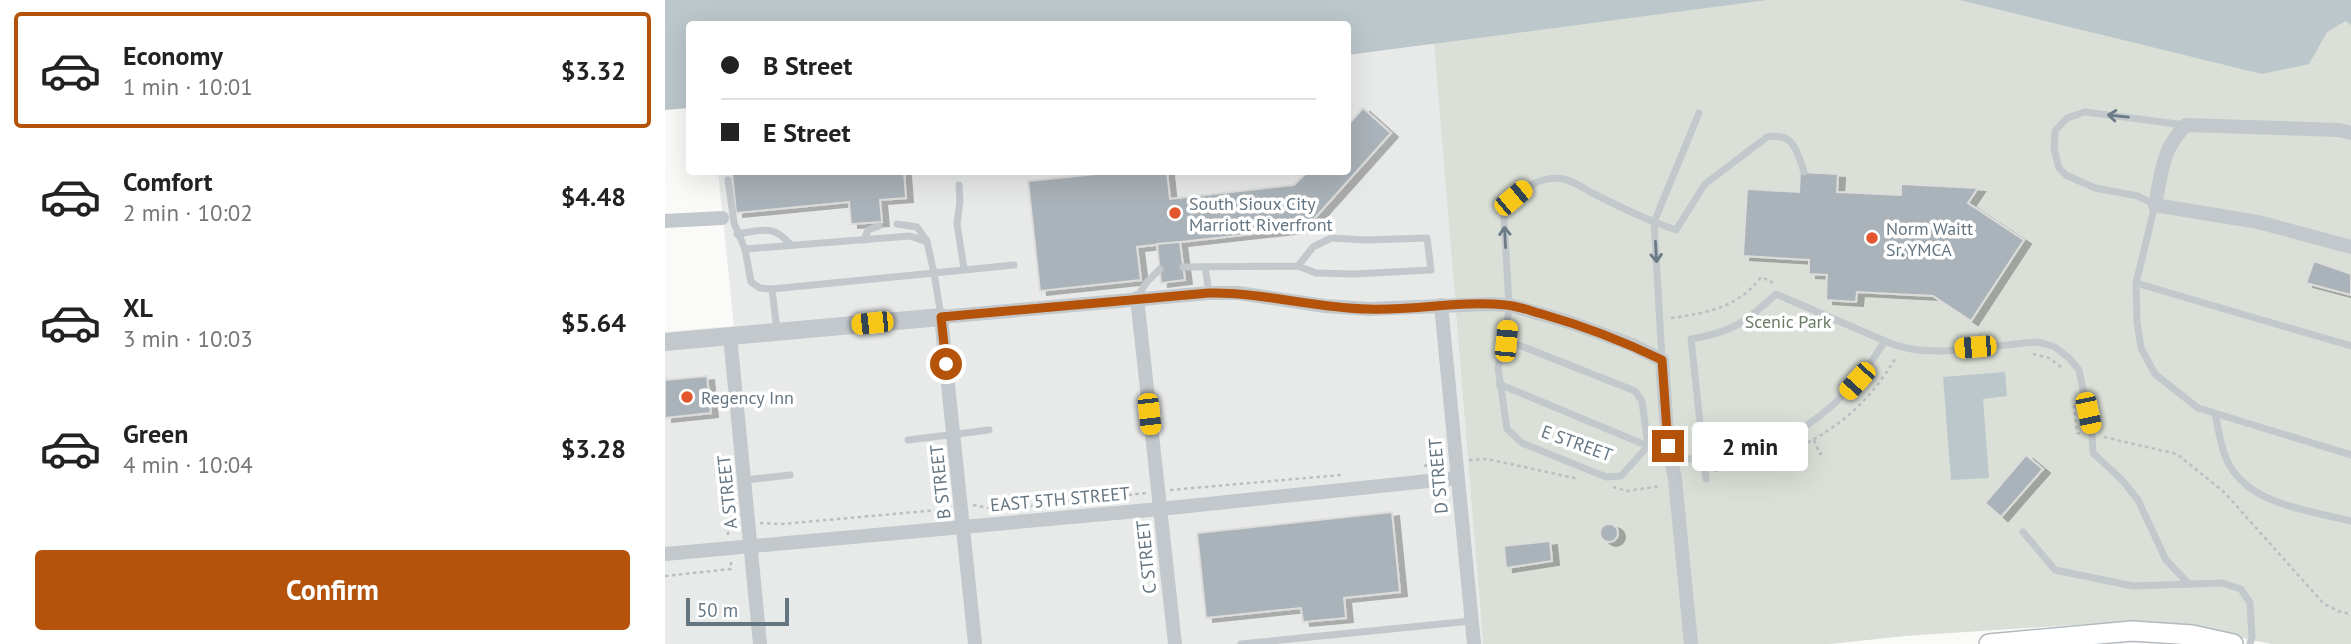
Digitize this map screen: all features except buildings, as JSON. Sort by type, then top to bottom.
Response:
[{"type":"main road","points":[[1999,644],[2192,635],[2233,644]]},
{"type":"street","points":[[2351,133],[2327,129],[2186,125],[2173,138],[2166,153],[2155,205],[2258,222],[2351,247]]},
{"type":"street","points":[[665,221],[722,218]]},
{"type":"street","points":[[665,342],[1209,293],[1238,293],[1325,306],[1369,309],[1509,305],[1566,321],[1630,344],[1662,360],[1668,446],[1675,480],[1691,644]]},
{"type":"street","name":"C STREET","points":[[1137,298],[1175,644]]},
{"type":"street","name":"D STREET","points":[[1441,305],[1474,644]]},
{"type":"street","name":"B STREET","points":[[941,317],[975,644]]},
{"type":"street","name":"A STREET","points":[[730,336],[760,644]]},
{"type":"street","name":"EAST 5TH STREET","points":[[665,554],[1160,509],[1457,478]]},
{"type":"lane","points":[[2186,125],[2085,112],[2067,118],[2055,131],[2054,149],[2059,168],[2066,175],[2095,188],[2138,197],[2155,205],[2136,284],[2141,348],[2155,374],[2197,408],[2351,455]]},
{"type":"lane","points":[[1662,360],[1654,222],[1699,113]]},
{"type":"lane","points":[[1654,222],[1676,230],[1705,184],[1767,137],[1776,135],[1791,141],[1804,172]]},
{"type":"lane","name":"E STREET","points":[[1648,446],[1621,476],[1606,477],[1522,443],[1507,429],[1498,367],[1506,341],[1509,305],[1504,218],[1507,208],[1524,189],[1548,180],[1565,179],[1654,222]]},
{"type":"lane","points":[[728,180],[737,234],[745,249],[751,282],[760,288],[1014,265]]},
{"type":"lane","points":[[959,185],[957,224],[964,270]]},
{"type":"lane","points":[[897,224],[917,227],[927,242],[941,317]]},
{"type":"lane","points":[[864,240],[868,230],[879,226]]},
{"type":"lane","points":[[737,234],[766,229],[780,233],[791,245]]},
{"type":"lane","points":[[745,249],[910,236],[927,242]]},
{"type":"lane","points":[[1183,267],[1298,266],[1317,273],[1341,274],[1431,270],[1427,238],[1331,238],[1313,247],[1298,266]]},
{"type":"lane","points":[[1205,267],[1209,293]]},
{"type":"lane","points":[[1137,298],[1146,283],[1160,269]]},
{"type":"lane","points":[[2136,284],[2351,346]]},
{"type":"lane","points":[[772,289],[777,332]]},
{"type":"lane","points":[[1706,479],[1691,339],[1738,327],[1776,294],[1902,349],[1924,352],[2038,342],[2055,347],[2079,370],[2092,434],[2093,453],[2123,481],[2138,500],[2166,561],[2189,584]]},
{"type":"lane","points":[[1506,341],[1635,391],[1642,401],[1648,446]]},
{"type":"lane","points":[[1671,461],[1762,447],[1795,433],[1819,417],[1845,394],[1869,367],[1885,341]]},
{"type":"lane","points":[[1499,384],[1648,446],[1668,446]]},
{"type":"lane","points":[[2215,414],[2225,457],[2244,484],[2271,500],[2351,521]]},
{"type":"lane","points":[[908,439],[989,430]]},
{"type":"lane","points":[[745,480],[790,475]]},
{"type":"lane","points":[[2023,532],[2055,570],[2133,586],[2222,583],[2241,589],[2250,603],[2250,644]]},
{"type":"lane","points":[[1241,644],[1471,621]]},
{"type":"path","points":[[1814,440],[1820,454],[1823,453]]},
{"type":"path","points":[[760,523],[782,524],[953,508]]},
{"type":"path","points":[[729,541],[728,525],[739,525]]},
{"type":"path","points":[[665,576],[731,569],[730,560]]},
{"type":"shaded area","points":[[665,0],[1767,0],[1351,55],[1351,21],[686,21],[686,108],[665,110]]},
{"type":"shaded area","points":[[1960,0],[2351,0],[2351,25],[2346,21],[2327,32],[2309,64],[2262,74]]},
{"type":"shaded area","points":[[1434,44],[1483,644],[665,644],[665,332],[734,326],[718,175],[1351,175],[1351,55]]},
{"type":"shaded area","points":[[2005,372],[2007,396],[1983,399],[1989,478],[1951,480],[1943,377]]},
{"type":"green space","name":"Scenic Park","points":[[1582,0],[2306,0],[2351,8],[2351,644],[2271,644],[2195,628],[2104,623],[1905,636],[1830,644],[1483,644],[1434,44]]},
{"type":"place","name":"South Sioux City Marriott Riverfront","points":[[1175,213]]},
{"type":"place","name":"Norm Waitt Sr. YMCA","points":[[1872,238]]},
{"type":"place","name":"Regency Inn","points":[[687,397]]},
{"type":"route","points":[[946,364],[941,317],[1209,293],[1238,293],[1325,306],[1369,309],[1509,305],[1566,321],[1630,344],[1662,360],[1668,446]]}]
